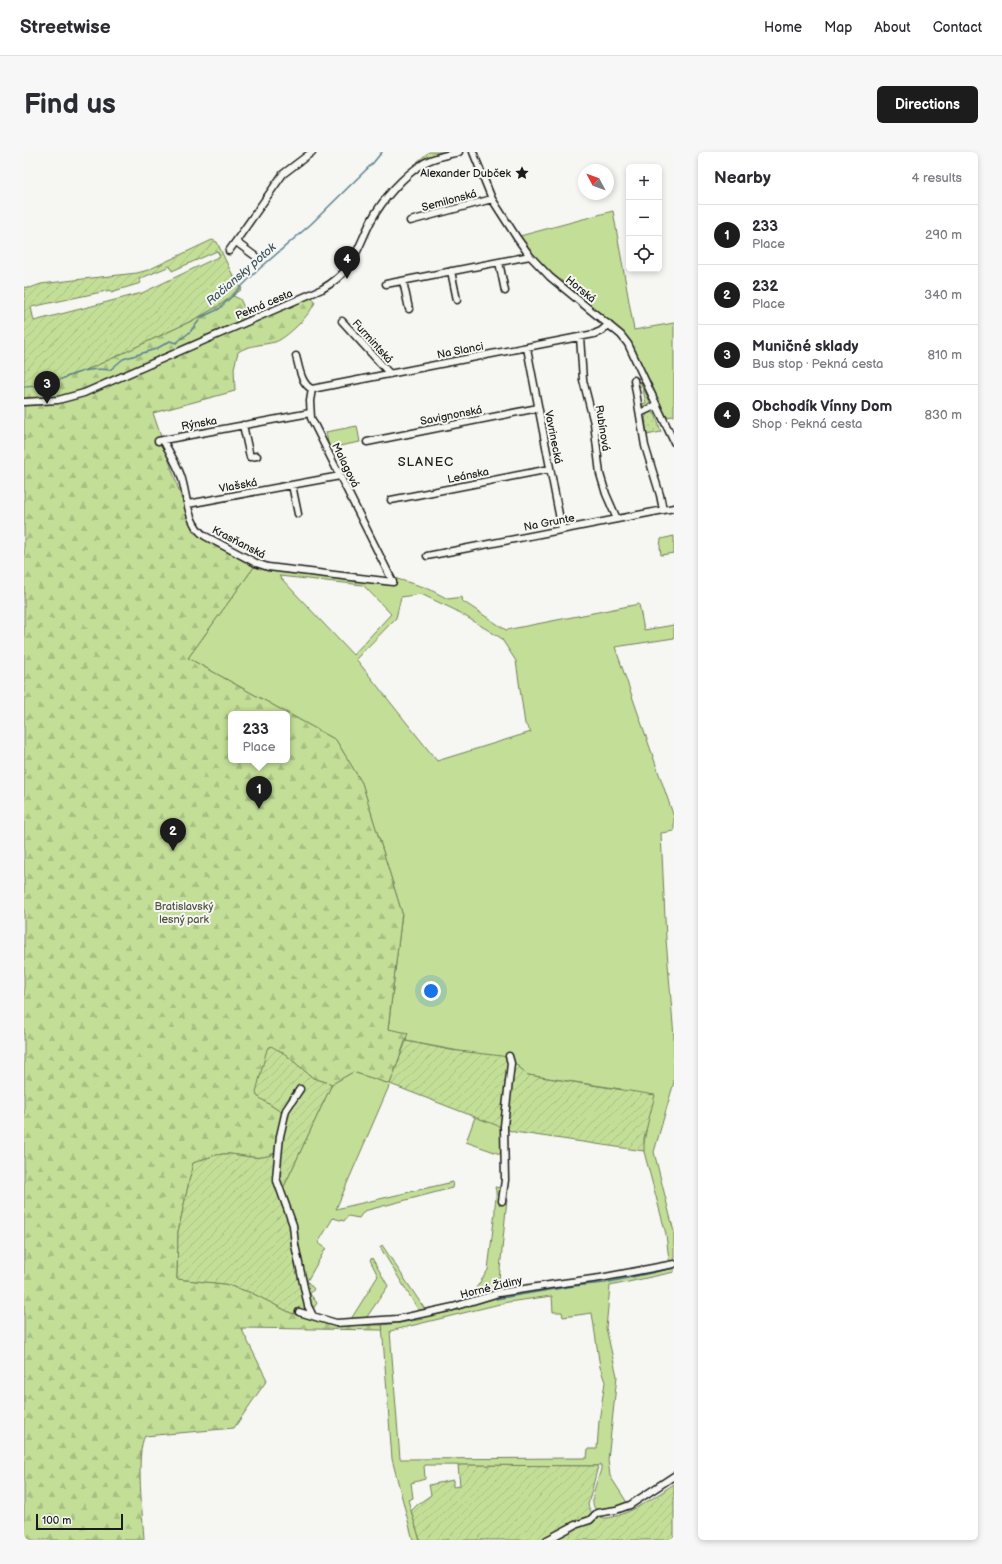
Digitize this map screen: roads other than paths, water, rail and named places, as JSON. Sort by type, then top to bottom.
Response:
[{"type":"street","points":[[229,251],[283,174],[312,152]]},
{"type":"street","name":"Pekná cesta","points":[[24,402],[58,400],[84,393],[322,289],[338,278],[348,267],[356,255],[370,222],[378,208],[396,187],[425,163],[459,152]]},
{"type":"street","name":"Horská","points":[[473,152],[492,199],[530,256],[550,277],[609,324],[628,344],[674,442]]},
{"type":"street","name":"Semilonská","points":[[410,221],[492,199]]},
{"type":"street","points":[[236,242],[255,256]]},
{"type":"street","points":[[386,284],[530,256]]},
{"type":"street","points":[[499,262],[505,291]]},
{"type":"street","points":[[451,271],[457,300]]},
{"type":"street","points":[[403,281],[409,310]]},
{"type":"street","name":"Furmintská","points":[[342,321],[390,374]]},
{"type":"street","name":"Na Slanci","points":[[312,390],[580,337],[601,331],[609,324]]},
{"type":"street","name":"Rubínová","points":[[580,337],[583,380],[593,418],[599,468],[606,494],[617,519]]},
{"type":"street","name":"Vavrinecká","points":[[526,348],[562,530]]},
{"type":"street","points":[[296,356],[300,373],[308,387],[312,390]]},
{"type":"street","points":[[634,380],[645,446],[663,510]]},
{"type":"street","name":"Malagová","points":[[312,390],[310,414],[393,582]]},
{"type":"street","points":[[640,413],[657,405]]},
{"type":"street","name":"Savignonská","points":[[367,442],[538,408]]},
{"type":"street","name":"Rýnska","points":[[160,440],[310,414]]},
{"type":"street","points":[[243,425],[250,457],[257,456]]},
{"type":"street","name":"Krasňanská","points":[[160,440],[181,474],[193,523],[205,536],[260,565],[271,568],[393,582]]},
{"type":"street","name":"Leánska","points":[[391,500],[550,469]]},
{"type":"street","name":"Vlašská","points":[[188,504],[340,476]]},
{"type":"street","points":[[292,485],[298,514]]},
{"type":"street","name":"Na Grunte","points":[[427,556],[674,508]]},
{"type":"street","points":[[502,1201],[504,1180],[504,1126],[511,1063],[509,1056]]},
{"type":"street","points":[[300,1089],[286,1110],[280,1136],[276,1178],[293,1226],[295,1245],[308,1306],[313,1316]]},
{"type":"street","name":"Horné Židiny","points":[[299,1312],[336,1323],[398,1319],[412,1317],[509,1292],[600,1278],[674,1264]]},
{"type":"street","points":[[547,1540],[590,1520],[597,1514],[630,1505],[674,1476]]},
{"type":"waterway","name":"Račiansky potok","points":[[24,387],[35,386],[43,388],[75,373],[101,369],[110,370],[123,359],[156,349],[170,341],[176,343],[190,332],[202,317],[219,309],[258,270],[311,224],[373,163],[382,152]]},
{"type":"waterway","points":[[496,1299],[574,1286],[605,1283],[674,1268]]},
{"type":"place","name":"Alexander Dubček","points":[[522,173]]},
{"type":"place","name":"Obchodík Vínny Dom","points":[[347,279]]},
{"type":"place","name":"Muničné sklady","points":[[47,404]]},
{"type":"place","name":"233","points":[[259,809]]},
{"type":"place","name":"232","points":[[173,851]]},
{"type":"district","name":"SLANEC","points":[[426,461]]},
{"type":"park label","name":"Bratislavský lesný park","points":[[184,912]]}]
